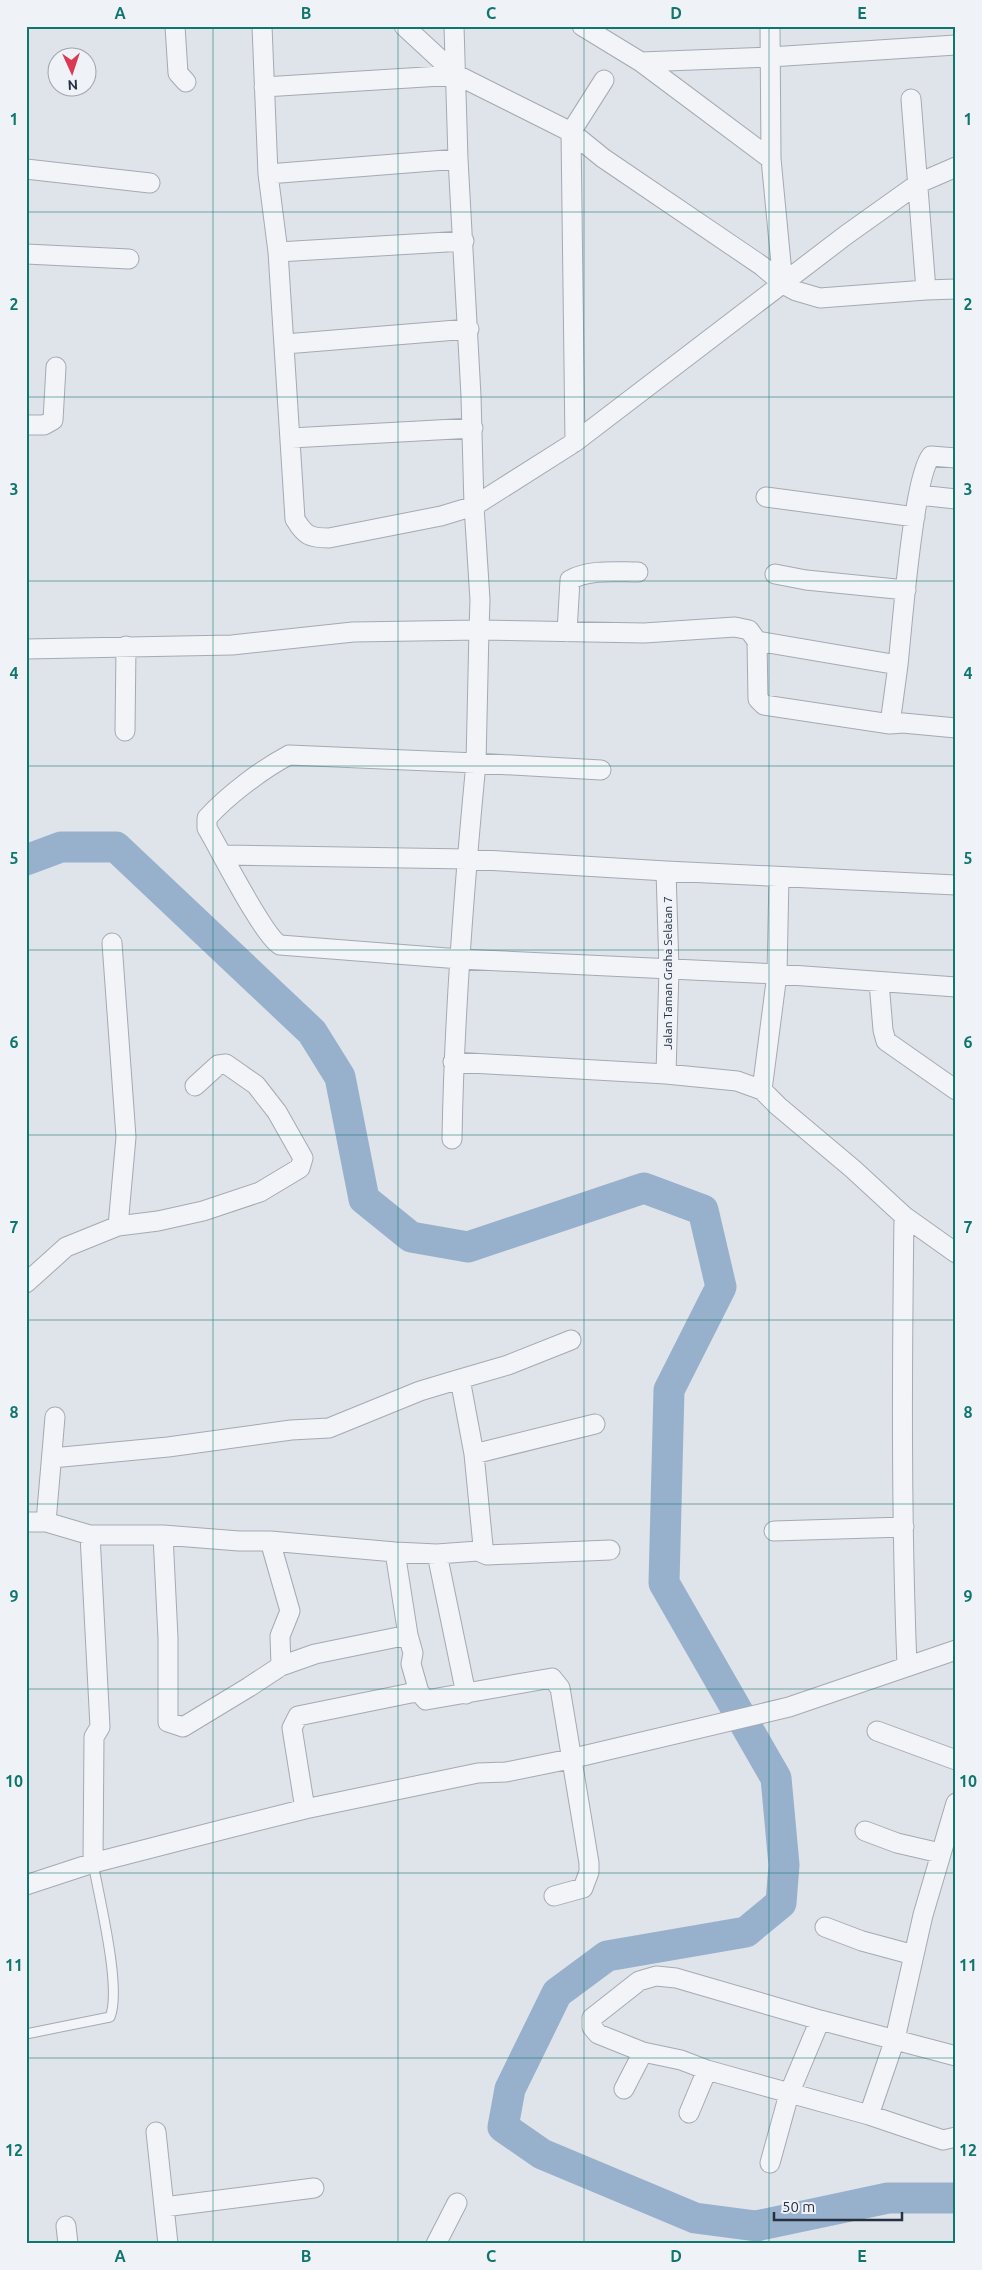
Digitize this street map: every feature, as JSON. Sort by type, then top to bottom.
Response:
[{"type":"street","points":[[175,26],[178,73],[186,82]]},
{"type":"street","points":[[262,26],[268,174],[278,252],[295,519],[303,532],[316,538],[329,538],[441,516],[474,506],[574,442],[919,183],[956,167]]},
{"type":"street","points":[[404,26],[457,75],[571,132],[603,158],[762,266],[783,284],[796,291],[820,298],[956,289]]},
{"type":"street","points":[[452,1139],[453,1062],[467,859],[476,763],[480,600],[474,506],[464,241],[458,159],[457,75],[454,26]]},
{"type":"street","points":[[582,26],[641,62],[771,159]]},
{"type":"street","points":[[770,26],[771,159],[783,284]]},
{"type":"street","points":[[641,62],[770,57],[956,46]]},
{"type":"street","points":[[264,86],[457,75]]},
{"type":"street","points":[[574,442],[571,132],[604,80]]},
{"type":"street","points":[[911,99],[926,290]]},
{"type":"street","points":[[268,174],[458,159]]},
{"type":"street","points":[[26,169],[150,183]]},
{"type":"street","points":[[278,252],[464,241]]},
{"type":"street","points":[[26,254],[128,259]]},
{"type":"street","points":[[285,344],[468,329]]},
{"type":"street","points":[[26,425],[44,425],[53,420],[56,367]]},
{"type":"street","points":[[291,438],[472,428]]},
{"type":"street","points":[[890,724],[915,516],[927,461],[932,456],[956,458]]},
{"type":"street","points":[[919,494],[956,499]]},
{"type":"street","points":[[766,498],[915,516]]},
{"type":"street","points":[[567,632],[570,580],[576,576],[603,572],[638,572]]},
{"type":"street","points":[[775,574],[815,581],[906,590]]},
{"type":"street","points":[[26,650],[126,646],[232,645],[353,632],[479,630],[644,633],[735,627],[748,630],[757,641],[758,699],[764,705],[890,724],[955,723]]},
{"type":"street","points":[[757,641],[898,665]]},
{"type":"street","points":[[126,646],[126,731]]},
{"type":"street","points":[[601,770],[289,754],[274,762],[216,808],[207,818],[207,828],[254,911],[274,942],[280,945],[460,959],[776,974],[956,987]]},
{"type":"street","points":[[223,855],[467,859],[956,885]]},
{"type":"street","name":"Jalan Taman Graha Selatan 7","points":[[666,871],[668,969],[666,1074]]},
{"type":"street","points":[[762,1090],[776,974],[778,877]]},
{"type":"street","points":[[112,942],[126,1137],[118,1226]]},
{"type":"street","points":[[879,982],[883,1030],[886,1040],[956,1090]]},
{"type":"street","points":[[453,1062],[666,1074],[737,1081],[762,1090],[904,1216],[956,1252]]},
{"type":"street","points":[[26,1283],[66,1247],[118,1226],[158,1221],[203,1212],[260,1192],[300,1168],[303,1158],[277,1112],[256,1086],[226,1064],[218,1065],[195,1086]]},
{"type":"street","points":[[904,1216],[902,1406],[907,1666]]},
{"type":"street","points":[[52,1458],[168,1447],[291,1430],[329,1428],[420,1391],[508,1365],[571,1340]]},
{"type":"street","points":[[460,1379],[474,1454],[484,1543],[478,1551]]},
{"type":"street","points":[[46,1522],[55,1417]]},
{"type":"street","points":[[474,1454],[595,1424]]},
{"type":"street","points":[[26,1522],[46,1522],[90,1535],[163,1535],[238,1541],[270,1541],[395,1552],[437,1554],[478,1551],[487,1555],[610,1550]]},
{"type":"street","points":[[774,1531],[904,1527]]},
{"type":"street","points":[[90,1535],[100,1727],[94,1737],[94,1863]]},
{"type":"street","points":[[163,1535],[168,1638],[168,1722],[183,1727],[281,1666],[315,1654],[408,1635]]},
{"type":"street","points":[[270,1541],[290,1611],[280,1636],[281,1666]]},
{"type":"street","points":[[395,1552],[408,1635],[413,1653],[411,1664],[419,1692],[426,1700],[552,1678],[560,1688],[589,1872],[583,1888],[554,1896]]},
{"type":"street","points":[[437,1554],[466,1694]]},
{"type":"street","points":[[26,1885],[94,1863],[305,1809],[478,1773],[506,1772],[570,1759],[789,1707],[956,1650]]},
{"type":"street","points":[[305,1809],[292,1728],[298,1716],[419,1692]]},
{"type":"street","points":[[877,1731],[956,1760]]},
{"type":"street","points":[[869,2115],[895,2039],[914,1954],[940,1853],[956,1803]]},
{"type":"street","points":[[865,1831],[897,1843],[940,1853]]},
{"type":"street","points":[[825,1927],[862,1940],[914,1954]]},
{"type":"street","points":[[956,2056],[820,2020],[676,1978],[656,1976],[639,1981],[592,2018],[592,2027],[598,2034],[643,2052],[681,2060],[707,2070],[789,2094],[835,2104],[943,2140],[956,2137]]},
{"type":"street","points":[[770,2163],[789,2094],[820,2020]]},
{"type":"street","points":[[624,2089],[643,2052]]},
{"type":"street","points":[[689,2113],[707,2070]]},
{"type":"street","points":[[156,2132],[168,2244]]},
{"type":"street","points":[[164,2207],[314,2188]]},
{"type":"street","points":[[436,2244],[457,2204]]},
{"type":"lane","points":[[26,2034],[110,2017],[114,2009],[111,1965],[94,1863]]},
{"type":"waterway","points":[[26,860],[61,847],[116,847],[312,1032],[340,1077],[364,1199],[411,1237],[468,1247],[644,1188],[703,1210],[721,1287],[669,1390],[664,1583],[776,1778],[784,1865],[781,1903],[746,1932],[607,1956],[557,1993],[510,2089],[503,2127],[542,2154],[695,2218],[756,2226],[888,2198],[956,2198]]}]
